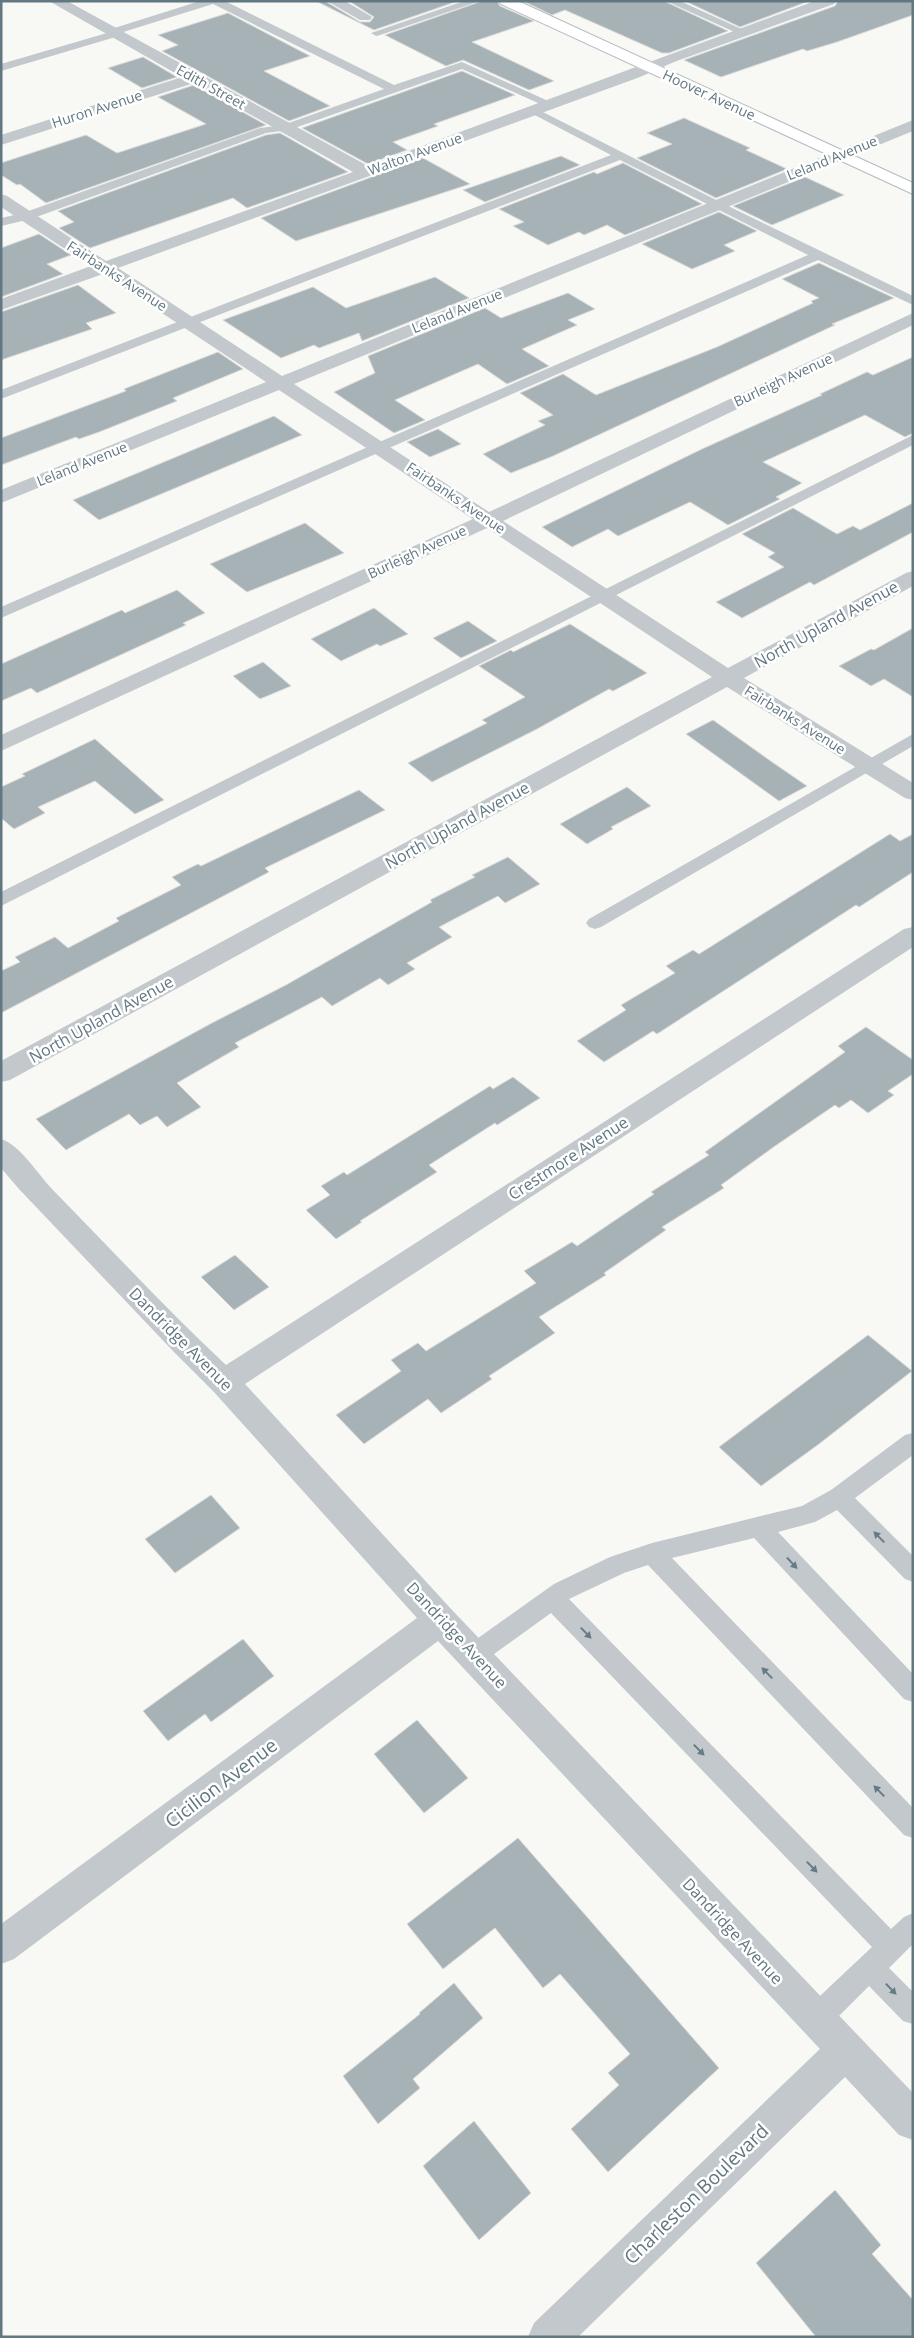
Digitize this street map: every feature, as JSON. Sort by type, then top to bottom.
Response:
[{"type":"street","name":"Edith Street","points":[[56,1],[366,172]]},
{"type":"street","points":[[334,1],[365,17]]},
{"type":"street","name":"Hoover Avenue","points":[[506,1],[913,189]]},
{"type":"street","name":"Walton Avenue","points":[[1,305],[535,111],[829,1]]},
{"type":"street","name":"Huron Avenue","points":[[1,140],[194,78]]},
{"type":"street","name":"Leland Avenue","points":[[1,497],[913,125]]},
{"type":"street","name":"Fairbanks Avenue","points":[[1,199],[728,678],[913,793]]},
{"type":"street","name":"Burleigh Avenue","points":[[1,744],[488,520],[913,318]]},
{"type":"street","name":"North Upland Avenue","points":[[1,1073],[913,577]]},
{"type":"street","name":"Crestmore Avenue","points":[[224,1382],[913,935]]},
{"type":"street","name":"Dandridge Avenue","points":[[1,1149],[29,1182],[183,1344],[224,1382],[440,1620],[475,1654],[815,2020],[913,2121]]},
{"type":"street","name":"Cicilion Avenue","points":[[1,1946],[440,1620]]},
{"type":"street","name":"Charleston Boulevard","points":[[548,2337],[845,2051]]},
{"type":"lane","points":[[1,68],[211,1]]},
{"type":"lane","points":[[216,1],[393,89]]},
{"type":"lane","points":[[376,32],[474,1]]},
{"type":"lane","points":[[671,1],[743,32]]},
{"type":"lane","points":[[1,222],[28,216],[264,130],[285,128],[462,65],[551,105]]},
{"type":"lane","points":[[535,111],[716,205],[913,301]]},
{"type":"lane","points":[[1,395],[621,155]]},
{"type":"lane","points":[[1,614],[378,446],[818,255]]},
{"type":"lane","points":[[1,900],[601,595],[913,439]]},
{"type":"lane","points":[[595,923],[913,739]]},
{"type":"lane","points":[[475,1654],[562,1591],[618,1564],[652,1553],[807,1515],[839,1497],[910,1450]]},
{"type":"lane","points":[[839,1497],[913,1572]]},
{"type":"lane","points":[[759,1528],[913,1691]]},
{"type":"lane","points":[[652,1553],[913,1826]]},
{"type":"lane","points":[[552,1598],[890,1947]]},
{"type":"lane","points":[[815,2020],[913,1926]]},
{"type":"lane","points":[[869,1967],[913,2011]]},
{"type":"building","points":[[316,1],[325,1],[360,22],[370,22],[374,17],[349,1],[458,1],[374,30]]},
{"type":"building","points":[[482,1],[497,1],[500,6],[534,21],[472,42],[554,81],[529,90],[463,60],[446,66],[385,35]]},
{"type":"building","points":[[523,1],[664,1],[728,31],[669,53],[662,53],[565,10],[552,15]]},
{"type":"building","points":[[685,1],[809,1],[740,27]]},
{"type":"building","points":[[838,1],[913,1],[913,15],[837,42],[807,51],[803,49],[721,77],[684,60],[835,6]]},
{"type":"building","points":[[228,13],[310,56],[264,71],[330,106],[289,121],[162,51],[178,45],[158,35]]},
{"type":"building","points":[[143,57],[177,77],[142,88],[108,68]]},
{"type":"building","points":[[462,71],[515,95],[434,124],[438,126],[393,142],[407,150],[368,164],[302,128]]},
{"type":"building","points":[[194,85],[266,125],[46,203],[20,184],[17,185],[1,175],[1,163],[86,135],[117,153],[206,124],[158,97]]},
{"type":"building","points":[[684,118],[750,148],[746,150],[787,169],[716,198],[637,158],[672,144],[647,133]]},
{"type":"building","points":[[280,133],[348,172],[247,208],[233,198],[90,248],[59,228],[74,222],[58,211],[266,135]]},
{"type":"building","points":[[561,156],[580,165],[485,202],[463,190]]},
{"type":"building","points":[[423,158],[470,184],[296,241],[261,218]]},
{"type":"building","points":[[623,163],[702,204],[625,235],[607,225],[584,235],[579,232],[548,245],[513,226],[524,222],[499,209],[594,172],[597,174]]},
{"type":"building","points":[[805,177],[844,195],[772,225],[733,206]]},
{"type":"building","points":[[719,212],[757,231],[724,245],[735,251],[692,269],[642,244]]},
{"type":"building","points":[[39,234],[71,255],[47,264],[63,274],[1,297],[1,248]]},
{"type":"building","points":[[819,263],[894,298],[832,324],[835,325],[553,456],[511,473],[483,454],[545,425],[538,421],[553,415],[520,393],[563,374],[596,395],[717,347],[813,303],[811,301],[819,298],[782,279]]},
{"type":"building","points":[[435,277],[469,298],[362,341],[359,333],[319,348],[314,345],[281,358],[223,320],[313,287],[346,308]]},
{"type":"building","points":[[78,285],[116,313],[86,323],[92,329],[1,360],[1,312]]},
{"type":"building","points":[[568,293],[595,309],[568,320],[577,325],[522,349],[549,366],[507,384],[478,364],[395,400],[425,420],[394,433],[334,392],[375,373],[368,356],[485,308],[501,318]]},
{"type":"building","points":[[218,352],[243,369],[173,398],[177,401],[99,432],[79,439],[76,437],[1,465],[1,438],[126,391],[124,389]]},
{"type":"building","points":[[913,357],[913,433],[905,437],[865,415],[763,462],[802,483],[776,497],[780,499],[728,525],[690,502],[618,536],[608,529],[572,547],[542,527],[702,449],[822,395],[820,394],[867,372],[873,375]]},
{"type":"building","points":[[274,416],[302,435],[99,520],[73,500]]},
{"type":"building","points":[[438,429],[461,444],[430,457],[407,442]]},
{"type":"building","points":[[913,503],[913,532],[814,585],[810,582],[742,618],[716,602],[784,567],[768,557],[775,553],[742,534],[793,508],[837,534],[853,526],[860,530]]},
{"type":"building","points":[[305,523],[344,553],[247,592],[210,564]]},
{"type":"building","points":[[177,590],[205,613],[183,623],[186,625],[37,693],[31,688],[1,701],[1,664],[122,610],[125,613]]},
{"type":"building","points":[[374,608],[408,634],[380,646],[377,644],[341,661],[311,639]]},
{"type":"building","points":[[468,621],[497,641],[461,658],[433,638]]},
{"type":"building","points":[[570,624],[647,673],[613,691],[609,689],[537,729],[432,782],[408,763],[487,723],[482,720],[525,697],[479,666],[511,650],[513,652]]},
{"type":"building","points":[[913,628],[913,697],[884,679],[871,686],[839,666],[871,649],[874,650]]},
{"type":"building","points":[[263,662],[291,686],[260,699],[233,676]]},
{"type":"building","points":[[713,720],[807,786],[779,801],[686,734]]},
{"type":"building","points":[[95,739],[164,800],[135,814],[95,781],[38,807],[45,813],[14,829],[1,818],[1,787],[25,776],[22,774]]},
{"type":"building","points":[[627,787],[651,806],[611,827],[613,829],[587,844],[560,824]]},
{"type":"building","points":[[359,790],[385,810],[265,868],[269,872],[1,1013],[1,971],[20,962],[15,957],[55,937],[68,948],[119,921],[116,918],[181,885],[172,877],[198,864],[201,866]]},
{"type":"building","points":[[890,834],[900,841],[913,834],[913,872],[859,907],[856,905],[657,1034],[653,1031],[604,1062],[577,1041],[626,1010],[621,1005],[675,973],[666,966],[693,950],[699,954]]},
{"type":"building","points":[[508,857],[540,884],[505,903],[498,896],[439,927],[452,937],[407,963],[415,969],[388,985],[380,978],[332,1006],[322,997],[235,1043],[239,1047],[177,1083],[201,1107],[167,1127],[157,1116],[140,1125],[129,1114],[66,1150],[36,1119],[286,985],[432,902],[430,900],[475,877],[472,875]]},
{"type":"building","points":[[866,1027],[913,1060],[913,1074],[888,1091],[894,1095],[868,1113],[851,1100],[839,1108],[835,1105],[775,1146],[721,1185],[724,1188],[662,1227],[666,1230],[604,1273],[606,1275],[539,1317],[555,1333],[489,1376],[492,1379],[441,1413],[428,1399],[364,1444],[336,1415],[401,1371],[391,1360],[418,1343],[426,1351],[536,1283],[524,1271],[572,1242],[577,1246],[654,1194],[651,1192],[709,1155],[705,1152],[845,1052],[838,1046]]},
{"type":"building","points":[[513,1077],[540,1098],[497,1125],[495,1123],[429,1165],[437,1172],[360,1221],[362,1222],[336,1239],[306,1210],[330,1195],[321,1186],[344,1172],[347,1175],[490,1086],[493,1089]]},
{"type":"building","points":[[235,1255],[269,1287],[234,1310],[201,1277]]},
{"type":"building","points":[[868,1335],[912,1371],[819,1444],[761,1486],[719,1447]]},
{"type":"building","points":[[211,1495],[240,1528],[175,1573],[145,1539]]},
{"type":"building","points":[[243,1639],[274,1676],[211,1722],[205,1714],[168,1741],[143,1711]]},
{"type":"building","points":[[417,1720],[468,1778],[424,1813],[374,1754]]},
{"type":"building","points":[[518,1838],[719,2068],[608,2172],[571,2129],[619,2085],[608,2073],[630,2054],[560,1974],[543,1988],[495,1928],[443,1969],[407,1924]]},
{"type":"building","points":[[454,1983],[483,2018],[413,2079],[420,2088],[378,2124],[343,2076],[420,2014]]},
{"type":"building","points":[[474,2121],[531,2193],[479,2240],[423,2166]]},
{"type":"building","points":[[835,2190],[881,2245],[872,2254],[913,2300],[913,2337],[816,2337],[756,2263]]}]
